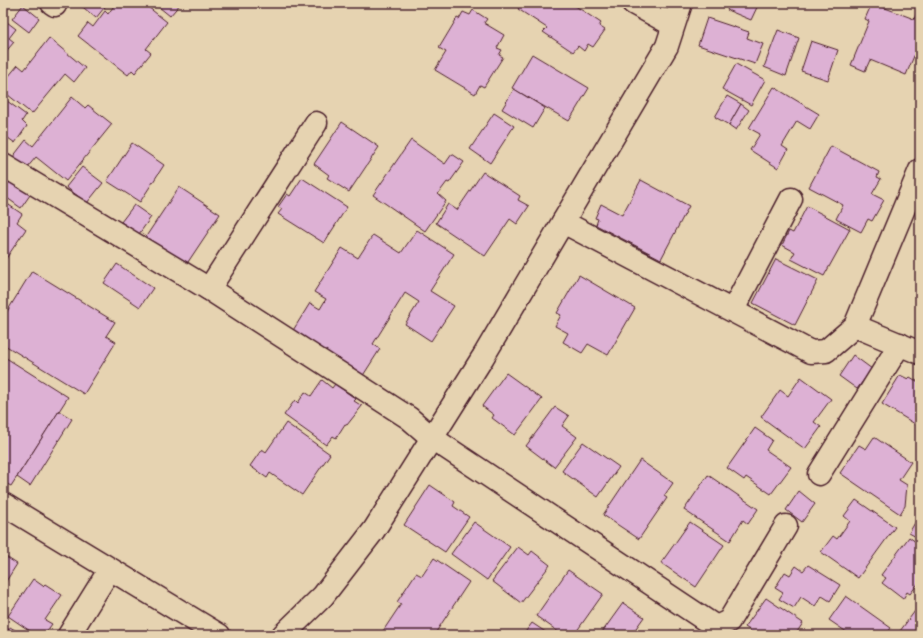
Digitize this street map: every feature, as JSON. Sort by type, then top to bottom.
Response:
[{"type":"street","points":[[52,3],[54,5],[56,3]]},
{"type":"street","points":[[633,3],[673,26]]},
{"type":"street","points":[[283,635],[323,596],[374,530],[432,438],[483,356],[667,46],[681,3]]},
{"type":"street","points":[[209,289],[316,123]]},
{"type":"street","points":[[3,165],[209,289],[409,418],[432,438],[716,627],[729,621],[786,526]]},
{"type":"street","points":[[563,222],[811,352],[826,351],[855,326],[920,170]]},
{"type":"street","points":[[733,310],[791,199]]},
{"type":"street","points":[[855,326],[920,353]]},
{"type":"street","points":[[819,474],[900,344]]},
{"type":"street","points":[[3,504],[219,635]]},
{"type":"street","points":[[69,635],[110,569]]},
{"type":"building","points":[[78,3],[108,3],[96,18]]},
{"type":"building","points":[[116,3],[143,3],[167,22],[146,49],[151,53],[135,73],[132,70],[128,75],[78,36],[88,23],[93,27],[105,11],[108,14]]},
{"type":"building","points":[[154,3],[181,3],[170,16]]},
{"type":"building","points":[[522,3],[571,3],[601,23],[599,26],[605,30],[593,47],[588,44],[584,51],[578,46],[573,52],[543,32],[547,28],[518,9]]},
{"type":"building","points":[[722,3],[759,3],[751,20],[727,10],[729,6]]},
{"type":"building","points":[[872,3],[914,19],[917,13],[920,14],[920,50],[917,49],[906,75],[870,60],[865,71],[851,65],[869,21],[865,19]]},
{"type":"building","points":[[23,5],[39,18],[29,32],[12,19]]},
{"type":"building","points":[[473,10],[487,19],[484,23],[504,35],[497,48],[502,50],[499,55],[503,57],[484,87],[480,85],[475,94],[435,70],[446,52],[439,48],[457,18],[459,19],[463,12],[470,15]]},
{"type":"building","points":[[707,18],[749,32],[747,38],[763,44],[755,64],[698,45]]},
{"type":"building","points":[[3,19],[16,29],[9,38],[14,42],[3,55]]},
{"type":"building","points":[[778,30],[799,38],[786,76],[764,67]]},
{"type":"building","points":[[49,38],[85,68],[74,82],[65,74],[32,114],[3,91],[3,73],[8,77],[18,65],[24,70]]},
{"type":"building","points":[[811,41],[838,50],[828,80],[801,71]]},
{"type":"building","points":[[532,54],[589,88],[569,121],[512,88]]},
{"type":"building","points":[[736,64],[765,80],[751,105],[722,89]]},
{"type":"building","points":[[774,87],[819,114],[810,129],[797,121],[782,146],[788,150],[778,168],[750,150],[760,134],[749,128]]},
{"type":"building","points":[[514,89],[545,108],[533,128],[502,109]]},
{"type":"building","points":[[727,96],[741,104],[729,125],[715,117]]},
{"type":"building","points":[[72,97],[85,108],[88,105],[112,124],[66,181],[36,157],[26,169],[12,158],[26,140],[33,146]]},
{"type":"building","points":[[3,98],[26,115],[22,121],[27,126],[15,143],[4,135],[3,137]]},
{"type":"building","points":[[741,104],[749,110],[736,130],[729,125]]},
{"type":"building","points":[[494,113],[514,126],[490,163],[470,149]]},
{"type":"building","points":[[342,122],[379,147],[349,192],[327,178],[329,175],[314,164]]},
{"type":"building","points":[[411,140],[445,164],[452,154],[464,162],[449,183],[447,182],[438,194],[446,201],[425,231],[373,195]]},
{"type":"building","points":[[132,143],[164,165],[140,202],[107,181]]},
{"type":"building","points":[[831,146],[879,172],[877,177],[881,179],[872,194],[884,200],[872,221],[868,219],[861,232],[836,219],[843,205],[809,187]]},
{"type":"building","points":[[82,167],[103,183],[87,203],[66,187]]},
{"type":"building","points":[[483,172],[520,196],[518,200],[529,206],[517,224],[510,219],[485,256],[436,223],[448,204],[457,210]]},
{"type":"building","points":[[302,178],[347,207],[324,243],[278,214],[282,209],[278,207],[287,194],[290,196]]},
{"type":"building","points":[[641,180],[689,206],[661,259],[596,225],[598,219],[595,218],[601,204],[622,215]]},
{"type":"building","points":[[10,181],[30,195],[21,208],[3,195],[3,190]]},
{"type":"building","points":[[179,187],[220,214],[186,265],[145,238]]},
{"type":"building","points":[[3,201],[22,214],[17,222],[26,229],[3,263]]},
{"type":"building","points":[[134,205],[151,217],[139,234],[121,222]]},
{"type":"building","points":[[807,206],[850,229],[824,276],[791,259],[795,252],[782,245],[789,231],[793,233]]},
{"type":"building","points":[[417,230],[454,254],[430,291],[454,306],[431,341],[405,324],[419,302],[405,293],[373,344],[380,349],[362,377],[292,332],[310,303],[320,309],[326,299],[314,292],[342,248],[358,258],[373,235],[401,253]]},
{"type":"building","points":[[776,259],[818,280],[795,325],[753,303]]},
{"type":"building","points":[[117,264],[153,288],[140,307],[104,283]]},
{"type":"building","points":[[32,271],[115,322],[106,336],[116,342],[84,394],[3,344],[3,318]]},
{"type":"building","points":[[579,275],[635,308],[608,355],[588,344],[582,353],[563,342],[568,333],[555,326],[561,315],[557,313]]},
{"type":"building","points":[[853,355],[872,369],[857,389],[839,376]]},
{"type":"building","points":[[3,356],[68,397],[11,486],[3,482]]},
{"type":"building","points":[[506,373],[542,399],[515,435],[492,418],[494,415],[482,406]]},
{"type":"building","points":[[900,375],[908,379],[910,377],[920,383],[920,427],[882,404]]},
{"type":"building","points":[[801,377],[831,399],[814,422],[821,427],[805,449],[761,417],[780,390],[788,396]]},
{"type":"building","points":[[322,380],[332,388],[335,384],[356,399],[354,401],[362,406],[347,425],[345,424],[336,438],[333,436],[326,445],[284,415],[295,400],[298,403],[305,392],[311,396]]},
{"type":"building","points":[[555,407],[569,416],[562,426],[577,437],[554,467],[526,446]]},
{"type":"building","points":[[59,411],[72,419],[30,486],[17,477]]},
{"type":"building","points":[[286,423],[330,454],[302,495],[270,473],[267,478],[250,466],[262,449],[266,452]]},
{"type":"building","points":[[755,428],[772,440],[766,450],[791,467],[771,494],[746,477],[744,480],[727,468]]},
{"type":"building","points":[[874,437],[911,462],[899,480],[907,485],[905,506],[900,514],[840,473],[859,445],[866,449]]},
{"type":"building","points":[[583,442],[619,467],[598,497],[562,471]]},
{"type":"building","points":[[640,460],[673,483],[664,496],[667,498],[639,539],[603,515]]},
{"type":"building","points":[[708,475],[758,509],[748,524],[743,520],[730,541],[684,510]]},
{"type":"building","points":[[430,485],[455,502],[453,506],[469,517],[445,552],[404,525]]},
{"type":"building","points":[[799,491],[815,504],[802,522],[786,510]]},
{"type":"building","points":[[856,500],[895,527],[858,578],[821,552],[833,536],[837,539],[850,521],[844,516]]},
{"type":"building","points":[[920,514],[920,539],[909,533]]},
{"type":"building","points":[[474,522],[510,547],[487,580],[451,554]]},
{"type":"building","points":[[690,522],[724,545],[696,587],[661,563]]},
{"type":"building","points":[[909,537],[920,545],[920,581],[910,594],[907,592],[903,599],[882,583],[886,578],[881,575]]},
{"type":"building","points":[[518,547],[529,555],[532,551],[550,565],[521,603],[492,581]]},
{"type":"building","points":[[3,555],[17,564],[3,586]]},
{"type":"building","points":[[434,558],[469,582],[434,635],[373,635],[376,631],[381,634],[401,604],[397,602],[416,573],[422,576]]},
{"type":"building","points":[[808,565],[840,585],[830,601],[822,596],[815,606],[801,597],[794,608],[779,599],[783,593],[775,588],[785,572],[790,575],[796,566],[803,571]]},
{"type":"building","points":[[568,570],[603,594],[574,635],[563,635],[536,616]]},
{"type":"building","points":[[33,579],[43,586],[45,584],[62,595],[45,620],[52,624],[44,635],[36,635],[8,616]]},
{"type":"building","points":[[846,596],[891,628],[886,635],[851,635],[829,620]]},
{"type":"building","points":[[766,598],[803,623],[795,635],[748,635],[751,631],[745,627]]},
{"type":"building","points":[[623,603],[644,617],[634,631],[638,634],[600,635]]},
{"type":"building","points":[[918,607],[920,608],[920,635],[897,635]]},
{"type":"building","points":[[532,623],[550,635],[523,635]]},
{"type":"building","points":[[3,627],[8,630],[10,627],[23,635],[3,635]]}]
